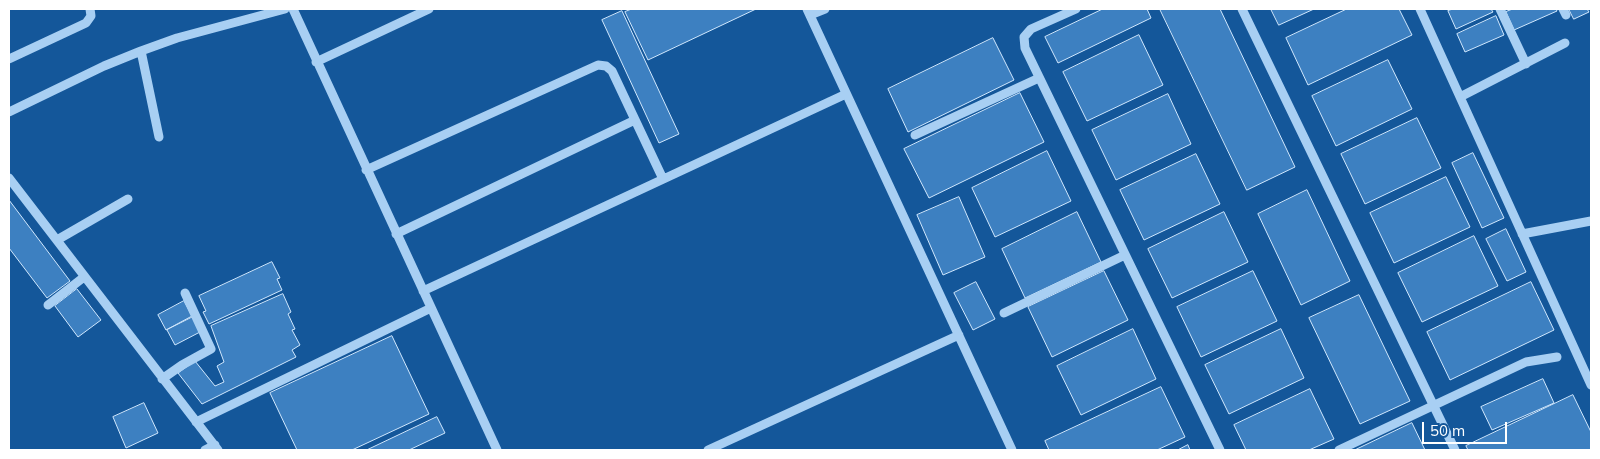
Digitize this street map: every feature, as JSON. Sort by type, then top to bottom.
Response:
[{"type":"street","points":[[9,59],[86,23],[91,16],[90,9]]},
{"type":"street","points":[[9,112],[104,66],[141,51],[176,38],[285,9]]},
{"type":"street","points":[[293,9],[497,450]]},
{"type":"street","points":[[316,62],[429,9]]},
{"type":"street","points":[[825,9],[808,12],[1011,450]]},
{"type":"street","points":[[1076,9],[1032,29],[1024,37],[1025,48],[1220,450]]},
{"type":"street","points":[[1242,9],[1455,450]]},
{"type":"street","points":[[1420,9],[1591,385]]},
{"type":"street","points":[[1500,9],[1526,64]]},
{"type":"street","points":[[1460,97],[1565,43]]},
{"type":"street","points":[[141,51],[159,137]]},
{"type":"street","points":[[366,170],[598,66],[606,66],[612,71],[663,179]]},
{"type":"street","points":[[915,135],[1040,78]]},
{"type":"street","points":[[423,291],[846,94]]},
{"type":"street","points":[[396,234],[635,120]]},
{"type":"street","points":[[9,178],[217,448],[205,450]]},
{"type":"street","points":[[57,240],[128,199]]},
{"type":"street","points":[[1522,234],[1591,221]]},
{"type":"street","points":[[1004,313],[1125,255]]},
{"type":"street","points":[[48,305],[84,277]]},
{"type":"street","points":[[162,379],[211,349],[185,293]]},
{"type":"street","points":[[196,422],[431,308]]},
{"type":"street","points":[[708,450],[959,335]]},
{"type":"street","points":[[1339,450],[1526,362],[1557,357]]},
{"type":"building","points":[[632,9],[756,9],[648,60],[625,12]]},
{"type":"building","points":[[1103,9],[1147,9],[1151,18],[1058,63],[1045,37]]},
{"type":"building","points":[[1160,9],[1220,9],[1295,167],[1247,190]]},
{"type":"building","points":[[1271,9],[1314,9],[1279,25]]},
{"type":"building","points":[[1347,9],[1399,9],[1412,35],[1308,85],[1286,38]]},
{"type":"building","points":[[1453,9],[1491,9],[1493,12],[1456,29],[1448,11]]},
{"type":"building","points":[[1513,9],[1556,9],[1557,11],[1514,30],[1506,12]]},
{"type":"building","points":[[1569,9],[1587,9],[1589,12],[1574,19]]},
{"type":"building","points":[[622,11],[679,134],[659,143],[602,20]]},
{"type":"building","points":[[1496,16],[1504,35],[1465,52],[1457,34]]},
{"type":"building","points":[[1139,35],[1163,85],[1087,121],[1063,72]]},
{"type":"building","points":[[993,38],[1014,80],[908,132],[888,89]]},
{"type":"building","points":[[1388,60],[1412,109],[1336,146],[1312,96]]},
{"type":"building","points":[[1020,93],[1044,142],[929,198],[904,149]]},
{"type":"building","points":[[1168,94],[1191,144],[1116,180],[1092,130]]},
{"type":"building","points":[[1417,118],[1441,168],[1365,204],[1341,154]]},
{"type":"building","points":[[1047,151],[1071,201],[995,237],[972,188]]},
{"type":"building","points":[[1473,153],[1504,218],[1482,228],[1452,163]]},
{"type":"building","points":[[1196,154],[1220,204],[1144,240],[1120,190]]},
{"type":"building","points":[[1446,177],[1470,227],[1394,263],[1370,213]]},
{"type":"building","points":[[1307,190],[1350,281],[1301,305],[1258,214]]},
{"type":"building","points":[[959,197],[985,257],[943,275],[917,215]]},
{"type":"building","points":[[9,200],[70,281],[47,298],[9,248]]},
{"type":"building","points":[[1077,212],[1101,262],[1025,298],[1002,249]]},
{"type":"building","points":[[1224,212],[1248,262],[1172,298],[1148,249]]},
{"type":"building","points":[[1506,229],[1526,272],[1507,281],[1486,239]]},
{"type":"building","points":[[1474,236],[1498,286],[1422,322],[1398,273]]},
{"type":"building","points":[[272,262],[280,278],[277,279],[282,290],[209,324],[203,312],[206,311],[199,296]]},
{"type":"building","points":[[1104,271],[1128,320],[1052,357],[1028,307]]},
{"type":"building","points":[[1253,271],[1277,321],[1201,357],[1177,307]]},
{"type":"building","points":[[976,282],[995,319],[973,330],[954,293]]},
{"type":"building","points":[[1531,282],[1554,330],[1450,380],[1427,332]]},
{"type":"building","points":[[77,289],[101,320],[78,337],[55,306]]},
{"type":"building","points":[[283,294],[291,312],[288,314],[295,329],[292,330],[300,345],[292,350],[296,357],[202,404],[178,373],[195,361],[215,386],[224,382],[217,366],[224,362],[211,326]]},
{"type":"building","points":[[1359,295],[1410,401],[1360,424],[1309,318]]},
{"type":"building","points":[[184,301],[192,316],[166,330],[158,315]]},
{"type":"building","points":[[193,317],[200,332],[175,345],[167,330]]},
{"type":"building","points":[[1133,329],[1156,379],[1081,415],[1057,366]]},
{"type":"building","points":[[1281,329],[1304,378],[1229,414],[1205,365]]},
{"type":"building","points":[[392,336],[429,414],[352,450],[297,450],[270,393]]},
{"type":"building","points":[[1543,379],[1554,403],[1492,430],[1481,407]]},
{"type":"building","points":[[1161,387],[1185,437],[1157,450],[1049,450],[1045,441]]},
{"type":"building","points":[[1310,389],[1334,439],[1309,450],[1246,450],[1234,425]]},
{"type":"building","points":[[1573,395],[1591,432],[1591,450],[1468,450],[1466,446]]},
{"type":"building","points":[[144,403],[158,433],[126,448],[113,417]]},
{"type":"building","points":[[437,417],[445,433],[409,450],[367,450]]},
{"type":"building","points":[[1412,423],[1425,450],[1355,450]]},
{"type":"building","points":[[1188,445],[1190,450],[1178,450]]}]
